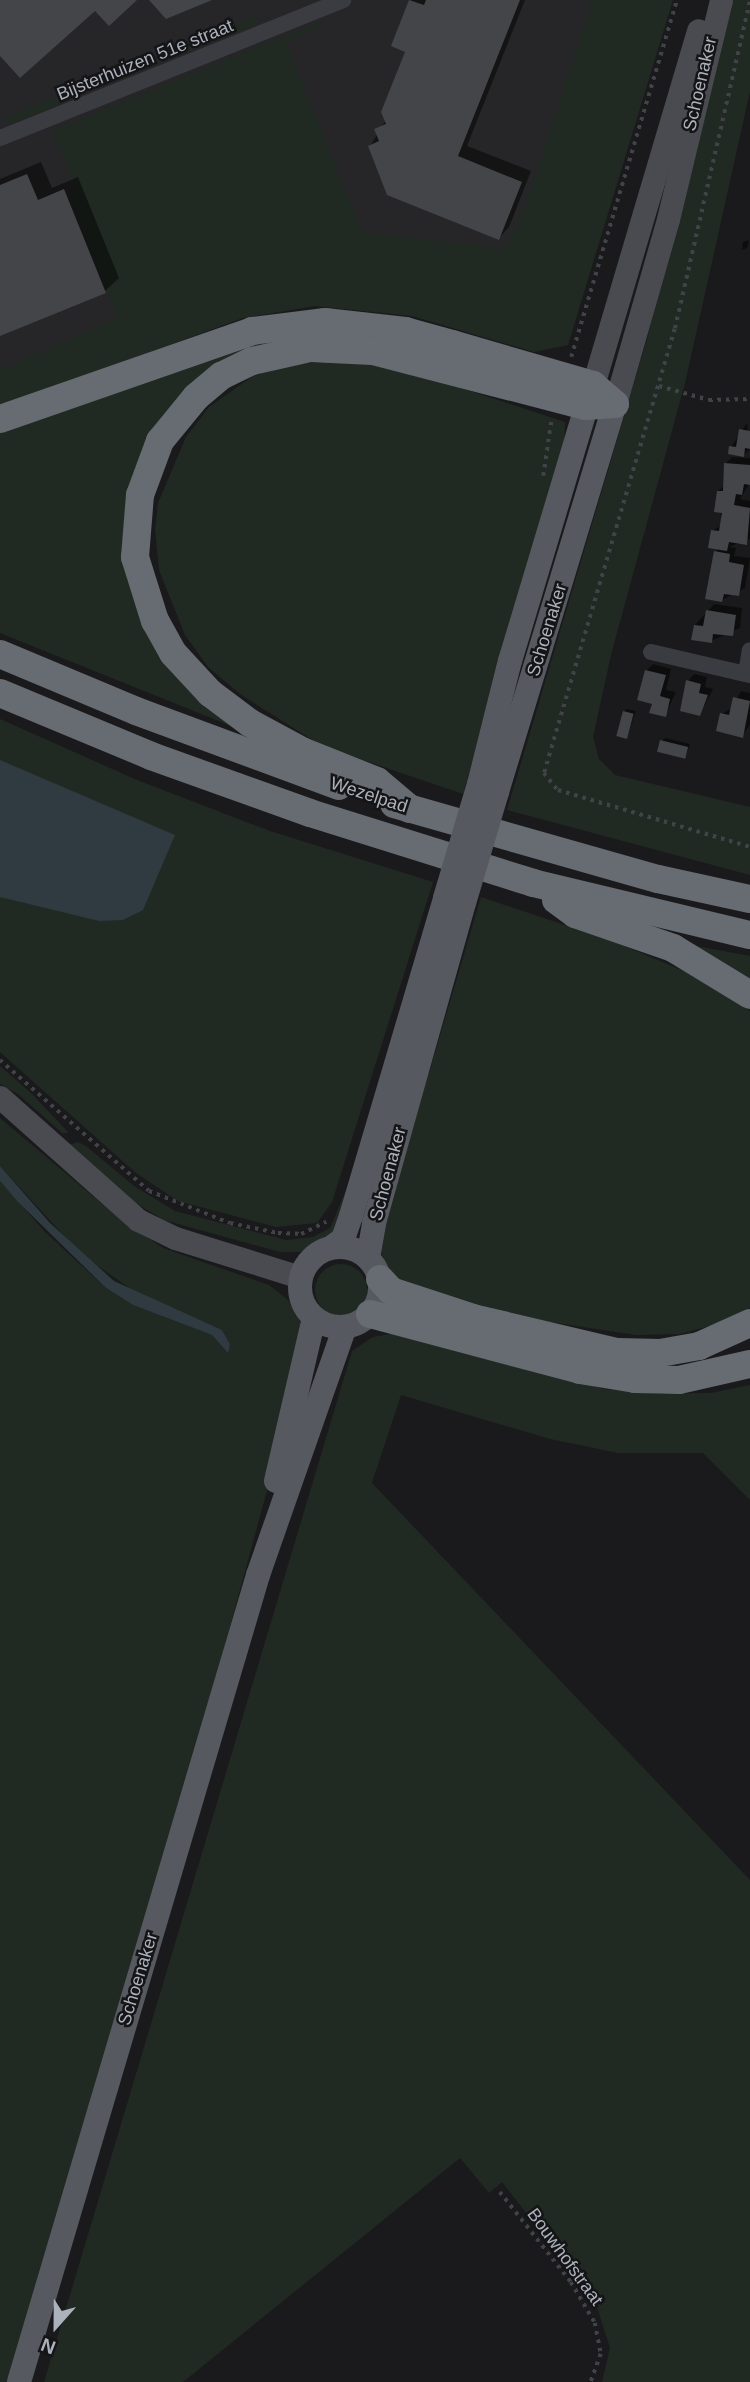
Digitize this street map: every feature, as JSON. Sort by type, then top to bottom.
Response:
[{"type":"highway","points":[[0,419],[207,344],[301,323],[362,324],[405,331],[615,404]]},
{"type":"highway","points":[[410,809],[377,781],[304,752],[250,723],[210,693],[173,653],[155,621],[135,557],[134,524],[148,467],[177,418],[221,376],[252,361],[297,349],[340,347],[398,355],[589,396]]},
{"type":"highway","name":"Wezelpad","points":[[0,654],[136,711],[410,809],[658,879],[750,899]]},
{"type":"highway","name":"Wezelpad","points":[[0,693],[151,756],[310,813],[533,883],[750,935]]},
{"type":"highway","points":[[533,883],[575,914],[673,948],[750,995]]},
{"type":"highway","points":[[374,1269],[391,1291],[474,1318],[617,1352],[660,1353],[699,1346],[750,1323]]},
{"type":"highway","points":[[370,1314],[580,1370],[635,1380],[679,1380],[750,1364]]},
{"type":"main road","name":"Schoenaker","points":[[488,788],[510,662],[707,0]]},
{"type":"main road","name":"Schoenaker","points":[[332,1247],[342,1239],[351,1216],[615,404],[668,219],[721,0]]},
{"type":"main road","name":"Schoenaker","points":[[374,1269],[374,1223],[454,901]]},
{"type":"main road","points":[[0,1097],[138,1220],[175,1238],[300,1277]]},
{"type":"main road","points":[[332,1247],[358,1251],[374,1269],[379,1298],[370,1314],[345,1327],[314,1318],[303,1305],[300,1277],[309,1260],[332,1247]]},
{"type":"main road","name":"Schoenaker","points":[[258,1575],[314,1318]]},
{"type":"main road","name":"Schoenaker","points":[[19,2382],[258,1575],[345,1327]]},
{"type":"street","name":"Bijsterhuizen 51e straat","points":[[0,138],[343,0]]},
{"type":"street","points":[[651,652],[748,674],[750,650]]},
{"type":"path","points":[[750,2],[659,386],[544,774],[558,790],[750,847]]},
{"type":"path","points":[[659,386],[709,400],[750,399]]},
{"type":"path","points":[[0,1060],[149,1191],[230,1223],[302,1234]]},
{"type":"path","name":"Bouwhofstraat","points":[[500,2192],[571,2282],[596,2323],[601,2354],[591,2382]]},
{"type":"shaded area","points":[[0,0],[639,0],[537,267],[420,258],[0,385]]},
{"type":"shaded area","points":[[592,0],[673,0],[568,345],[534,352],[412,316],[315,306],[243,318],[0,407],[0,370],[117,318],[68,193],[76,189],[53,130],[317,23],[322,25],[286,42],[362,232],[506,248],[527,202]]},
{"type":"shaded area","points":[[731,0],[750,0],[750,91],[685,383],[611,655],[593,737],[599,759],[615,775],[750,807],[750,875],[507,810],[647,339]]},
{"type":"shaded area","points":[[257,15],[255,25],[187,52],[176,47]]},
{"type":"shaded area","points":[[67,93],[62,104],[13,123],[3,118]]},
{"type":"shaded area","points":[[321,334],[154,431],[132,585],[241,730],[0,633],[0,424],[228,339]]},
{"type":"shaded area","points":[[351,360],[409,371],[565,422],[564,445],[463,794],[322,746],[240,694],[208,667],[185,635],[159,570],[155,529],[158,503],[186,437],[209,407],[253,376],[294,364]]},
{"type":"shaded area","points":[[0,719],[137,780],[270,831],[433,882],[332,1202],[317,1223],[276,1227],[178,1201],[136,1173],[0,1052]]},
{"type":"shaded area","points":[[0,760],[175,835],[143,910],[123,920],[99,921],[0,897]]},
{"type":"shaded area","points":[[481,897],[615,942],[686,972],[750,1011],[750,1308],[728,1321],[680,1334],[636,1335],[510,1316],[402,1287],[387,1268],[380,1249],[400,1144],[429,1073]]},
{"type":"shaded area","points":[[696,946],[750,956],[750,984],[743,978]]},
{"type":"shaded area","points":[[0,1066],[33,1095],[69,1133],[62,1133],[18,1094],[0,1084]]},
{"type":"shaded area","points":[[0,1118],[126,1224],[163,1248],[269,1285],[288,1300],[303,1326],[274,1465],[222,1656],[13,2382],[0,2382],[0,1181],[45,1232],[107,1289],[133,1305],[212,1335],[227,1352],[230,1344],[222,1330],[144,1298],[81,1254],[0,1166]]},
{"type":"shaded area","points":[[375,1122],[331,1237],[300,1252],[280,1252],[164,1220],[127,1198],[69,1145],[78,1142],[86,1146],[134,1186],[175,1211],[286,1240],[313,1237],[330,1228]]},
{"type":"shaded area","points":[[0,1166],[50,1223],[114,1281],[222,1330],[230,1344],[228,1353],[212,1335],[133,1305],[106,1288],[18,1202],[0,1181]]},
{"type":"shaded area","points":[[341,1264],[351,1266],[359,1272],[365,1280],[365,1300],[359,1308],[351,1314],[341,1316],[331,1314],[323,1308],[317,1300],[315,1290],[317,1280],[323,1272],[331,1266]]},
{"type":"shaded area","points":[[396,1333],[604,1389],[659,1394],[711,1393],[750,1385],[750,1500],[703,1453],[618,1453],[550,1439],[401,1395],[372,1483],[750,1880],[750,2382],[602,2382],[610,2348],[595,2301],[502,2182],[489,2193],[460,2158],[183,2382],[44,2382],[352,1351],[373,1337]]},
{"type":"building","points":[[0,0],[137,0],[109,26],[95,11],[20,78],[0,56]]},
{"type":"building","points":[[149,0],[212,0],[166,19]]},
{"type":"building","points":[[409,0],[424,5],[426,0],[520,0],[458,156],[522,182],[499,240],[387,195],[368,146],[379,141],[374,129],[386,124],[381,112],[405,52],[391,46]]},
{"type":"building","points":[[27,174],[38,200],[64,189],[106,293],[0,336],[0,185]]},
{"type":"building","points":[[739,429],[750,431],[750,449],[745,448],[744,457],[728,454],[729,446],[736,447]]},
{"type":"building","points":[[724,463],[750,465],[750,485],[744,484],[742,495],[736,494],[734,505],[750,508],[747,545],[729,542],[727,551],[708,548],[711,530],[719,531],[722,513],[714,512],[717,491],[723,491]]},
{"type":"building","points":[[714,551],[730,554],[729,562],[744,565],[739,596],[724,594],[722,602],[705,599]]},
{"type":"building","points":[[706,610],[736,615],[733,636],[713,634],[712,643],[691,640],[694,625],[703,626]]},
{"type":"building","points":[[645,670],[666,675],[660,696],[670,699],[666,717],[649,713],[652,704],[637,700]]},
{"type":"building","points":[[686,680],[701,684],[699,693],[708,695],[700,716],[680,711]]},
{"type":"building","points":[[733,697],[750,701],[743,738],[716,731],[720,713],[729,715]]},
{"type":"building","points":[[623,711],[634,714],[627,739],[616,736]]},
{"type":"building","points":[[660,740],[688,747],[685,759],[657,752]]}]
